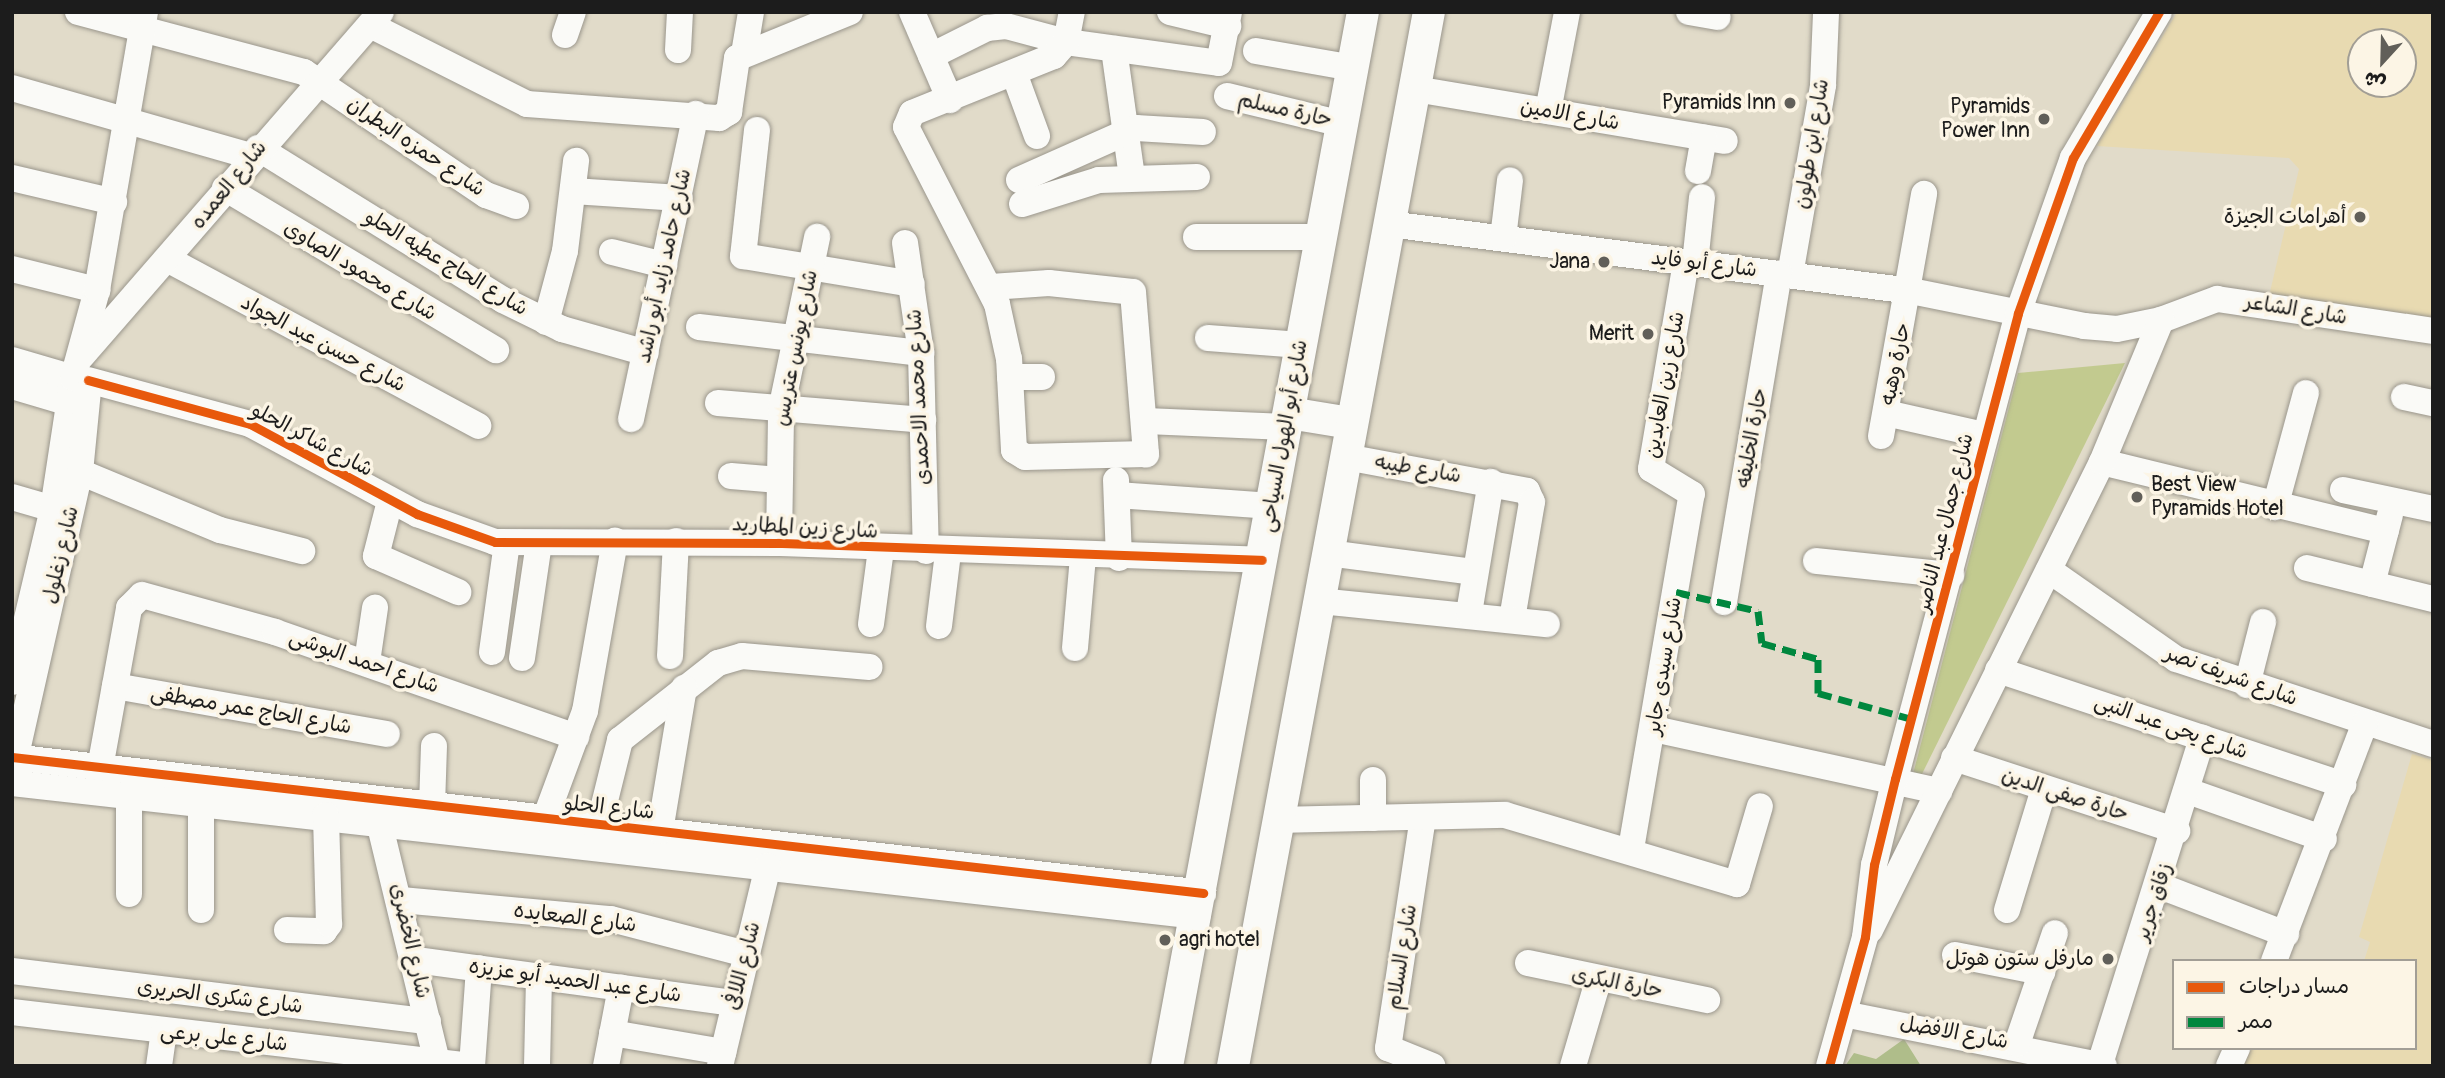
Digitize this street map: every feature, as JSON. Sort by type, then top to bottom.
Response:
[{"type":"main road","name":"شارع أبو الهول السياحى","points":[[1167,1066],[1200,904],[1363,12]]},
{"type":"main road","points":[[1233,1066],[1346,457],[1350,423],[1429,12]]},
{"type":"main road","points":[[1287,420],[1350,423]]},
{"type":"street","name":"شارع حمزه البطران","points":[[78,12],[144,20],[280,64],[319,80],[486,195],[516,206]]},
{"type":"street","points":[[678,50],[680,12]]},
{"type":"street","points":[[744,54],[751,12]]},
{"type":"street","points":[[744,54],[850,12]]},
{"type":"street","points":[[912,12],[950,100]]},
{"type":"street","points":[[991,287],[1049,283],[1133,292],[1146,421],[1146,454],[1116,458],[1025,457],[1014,450],[1010,377],[991,287],[905,127],[908,116],[1054,56],[1066,42],[1072,12]]},
{"type":"street","points":[[931,56],[986,20],[1066,42],[1219,63],[1229,19],[1170,12]]},
{"type":"street","points":[[1548,111],[1567,12]]},
{"type":"street","points":[[1689,12],[1718,17]]},
{"type":"street","name":"شارع ابن طولون","points":[[1785,275],[1823,85],[1826,12]]},
{"type":"street","name":"شارع جمال عبد الناصر","points":[[1829,1066],[1865,937],[1874,865],[1895,779],[2018,313],[2073,158],[2159,12]]},
{"type":"street","points":[[376,19],[527,104],[707,116]]},
{"type":"street","name":"شارع العمده","points":[[81,368],[255,152],[376,19]]},
{"type":"street","name":"شارع زغلول","points":[[12,682],[52,509],[97,290],[144,20]]},
{"type":"street","points":[[1114,49],[1132,177]]},
{"type":"street","points":[[1256,51],[1353,68]]},
{"type":"street","name":"شارع حامد زايد أبو راشد","points":[[631,419],[680,198],[707,116],[729,112],[732,64],[744,54]]},
{"type":"street","points":[[1014,73],[1037,136]]},
{"type":"street","name":"شارع الحاج عطيه الحلو","points":[[12,88],[127,116],[255,152],[546,322],[646,353]]},
{"type":"street","name":"شارع الامين","points":[[1415,89],[1715,139],[1700,184],[1690,263]]},
{"type":"street","name":"حارة مسلم","points":[[1227,96],[1342,124]]},
{"type":"street","points":[[757,130],[742,249],[748,260],[912,284]]},
{"type":"street","points":[[1197,177],[1132,177],[1020,192],[1126,132],[1203,132]]},
{"type":"street","points":[[546,322],[573,191],[576,161]]},
{"type":"street","points":[[12,178],[114,202]]},
{"type":"street","points":[[1503,238],[1510,180]]},
{"type":"street","name":"شارع محمود الصاوى","points":[[225,188],[496,350]]},
{"type":"street","points":[[573,191],[680,198]]},
{"type":"street","name":"حارة وهبه","points":[[1924,194],[1911,291],[1884,424],[1984,435]]},
{"type":"street","name":"شارع أبو فايد","points":[[1389,224],[1911,291],[2018,313]]},
{"type":"street","name":"شارع يونس عتريس","points":[[779,543],[781,410],[817,237]]},
{"type":"street","points":[[1196,237],[1320,237]]},
{"type":"street","name":"شارع محمد الاحمدى","points":[[905,243],[921,354],[923,419],[937,552],[939,626]]},
{"type":"street","points":[[612,252],[664,265]]},
{"type":"street","name":"شارع حسن عبد الجواد","points":[[169,260],[478,426]]},
{"type":"street","name":"شارع زين العابدين","points":[[1684,485],[1650,469],[1690,263]]},
{"type":"street","points":[[12,269],[97,290]]},
{"type":"street","name":"حارة الخليفه","points":[[1724,603],[1785,275]]},
{"type":"street","name":"شارع الشاعر","points":[[2018,313],[2117,328],[2161,320],[2217,299],[2433,331]]},
{"type":"street","name":"شارع جمال عبد الناصر","points":[[1865,937],[2102,463],[2161,320]]},
{"type":"street","points":[[699,327],[921,354]]},
{"type":"street","points":[[1208,338],[1301,345]]},
{"type":"street","points":[[12,360],[81,368]]},
{"type":"street","name":"شارع زغلول","points":[[13,768],[80,471],[81,368]]},
{"type":"street","points":[[12,386],[81,368]]},
{"type":"street","name":"شارع شاكر الحلو","points":[[81,368],[250,424],[390,501],[473,537]]},
{"type":"street","points":[[1010,377],[1042,377]]},
{"type":"street","points":[[2275,508],[2306,393]]},
{"type":"street","points":[[2404,397],[2433,403]]},
{"type":"street","points":[[718,403],[923,419]]},
{"type":"street","points":[[1146,421],[1287,420]]},
{"type":"street","name":"شارع طيبه","points":[[1346,457],[1523,488],[1532,502],[1512,618]]},
{"type":"street","points":[[1116,458],[1119,558]]},
{"type":"street","points":[[2102,463],[2275,508],[2386,531]]},
{"type":"street","points":[[80,471],[220,530],[302,551]]},
{"type":"street","points":[[731,476],[779,481]]},
{"type":"street","points":[[1469,613],[1491,482]]},
{"type":"street","name":"شارع سيدى جابر","points":[[1631,849],[1654,729],[1692,494],[1684,485]]},
{"type":"street","points":[[2343,490],[2433,509]]},
{"type":"street","points":[[1117,495],[1272,506]]},
{"type":"street","points":[[12,498],[52,509]]},
{"type":"street","points":[[390,501],[376,556],[458,592]]},
{"type":"street","points":[[2372,584],[2394,501]]},
{"type":"street","name":"شارع زين المطاريد","points":[[473,537],[506,543],[779,543],[937,552],[1262,560]]},
{"type":"street","points":[[545,819],[576,737],[595,669],[615,541]]},
{"type":"street","points":[[670,656],[676,541]]},
{"type":"street","points":[[522,658],[539,542]]},
{"type":"street","points":[[492,652],[506,543]]},
{"type":"street","points":[[871,624],[881,549]]},
{"type":"street","points":[[1328,553],[1475,572]]},
{"type":"street","points":[[1075,648],[1083,556]]},
{"type":"street","points":[[1816,561],[1951,575]]},
{"type":"street","points":[[2307,568],[2433,599]]},
{"type":"street","name":"شارع شريف نصر","points":[[2049,570],[2150,646],[2247,685],[2433,744]]},
{"type":"street","name":"شارع احمد البوشى","points":[[115,686],[129,608],[135,597],[149,595],[367,662],[576,737]]},
{"type":"street","points":[[1319,601],[1469,613],[1547,624]]},
{"type":"street","points":[[367,662],[375,608]]},
{"type":"street","points":[[2247,685],[2263,622]]},
{"type":"street","points":[[599,825],[620,740],[718,663],[742,656],[870,667]]},
{"type":"street","name":"شارع يحى عبد النبى","points":[[1998,670],[2343,785]]},
{"type":"street","points":[[100,768],[115,686]]},
{"type":"street","name":"شارع الحاج عمر مصطفى","points":[[115,686],[387,734]]},
{"type":"street","points":[[660,831],[684,688]]},
{"type":"street","points":[[2275,959],[2324,839],[2365,723]]},
{"type":"street","points":[[1654,729],[1895,779],[1939,791]]},
{"type":"street","name":"زقاق جرير","points":[[2102,1065],[2177,831],[2202,738]]},
{"type":"street","points":[[432,806],[434,746]]},
{"type":"street","name":"حارة صفى الدين","points":[[1954,758],[2177,831]]},
{"type":"street","name":"شارع الحلو","points":[[13,768],[100,768],[201,800],[379,822],[768,866],[1200,904]]},
{"type":"street","name":"شارع الحلو","points":[[13,768],[129,793],[159,785],[432,806],[660,831],[1121,896]]},
{"type":"street","points":[[1373,780],[1373,818]]},
{"type":"street","points":[[2007,910],[2044,789]]},
{"type":"street","points":[[2188,791],[2324,839]]},
{"type":"street","points":[[129,793],[129,894]]},
{"type":"street","points":[[201,800],[201,910]]},
{"type":"street","points":[[1278,820],[1505,815],[1631,849],[1739,884],[1760,806]]},
{"type":"street","points":[[287,930],[324,931],[329,924],[326,815]]},
{"type":"street","name":"شارع السلام","points":[[1423,817],[1388,1048],[1432,1066]]},
{"type":"street","name":"شارع الخضرى","points":[[379,822],[416,960],[437,1062]]},
{"type":"street","name":"شارع اللافى","points":[[722,1059],[768,866]]},
{"type":"street","points":[[2160,886],[2286,934]]},
{"type":"street","name":"شارع الصعايده","points":[[401,900],[611,919],[746,954]]},
{"type":"street","points":[[2008,1051],[2042,972],[2055,933]]},
{"type":"street","points":[[1955,955],[2042,972]]},
{"type":"street","name":"شارع عبد الحميد أبو عزيزه","points":[[416,960],[734,1003]]},
{"type":"street","name":"حارة البكرى","points":[[1528,963],[1598,981],[1707,1000]]},
{"type":"street","points":[[471,1066],[479,968]]},
{"type":"street","name":"شارع شكرى الحريرى","points":[[12,971],[428,1021]]},
{"type":"street","points":[[537,1066],[539,976]]},
{"type":"street","points":[[1573,1066],[1598,981]]},
{"type":"street","points":[[606,1066],[621,987]]},
{"type":"street","name":"شارع على برعى","points":[[12,1012],[164,1032],[471,1066]]},
{"type":"street","name":"شارع الافضل","points":[[1844,1014],[2008,1051],[2102,1065]]},
{"type":"street","points":[[159,1066],[164,1032]]},
{"type":"street","points":[[612,1033],[722,1059]]},
{"type":"street","points":[[2229,1066],[2236,1050]]},
{"type":"green space","points":[[2125,363],[1921,776],[1913,774],[2018,373]]},
{"type":"green space","points":[[1904,1039],[1921,1066],[1845,1066],[1854,1053],[1876,1059]]},
{"type":"sand","name":"أهرامات الجيزة","points":[[2177,12],[2433,12],[2433,326],[2269,296],[2299,169],[2289,158],[2097,146]]},
{"type":"sand","points":[[2412,754],[2433,760],[2433,1066],[2242,1066],[2247,1050],[2417,1050],[2417,959],[2365,959],[2370,942],[2359,937]]},
{"type":"marked path","points":[[1676,592],[1758,611],[1762,643],[1818,659],[1818,693],[1912,719]]},
{"type":"cycle path","points":[[1829,1066],[1865,937],[1874,865],[1895,779],[2018,313],[2073,158],[2159,12]]},
{"type":"cycle path","points":[[88,380],[250,424],[417,514],[495,542],[779,543],[1262,560]]},
{"type":"cycle path","points":[[12,757],[1203,893]]},
{"type":"place","name":"Pyramids Inn","points":[[1790,103]]},
{"type":"place","name":"Pyramids Power Inn","points":[[2044,119]]},
{"type":"place","name":"أهرامات الجيزة","points":[[2360,217]]},
{"type":"place","name":"Jana","points":[[1604,262]]},
{"type":"place","name":"Merit","points":[[1648,334]]},
{"type":"place","name":"Best View Pyramids Hotel","points":[[2137,497]]},
{"type":"place","name":"agri hotel","points":[[1165,940]]},
{"type":"place","name":"مارفل ستون هوتل","points":[[2108,959]]}]
